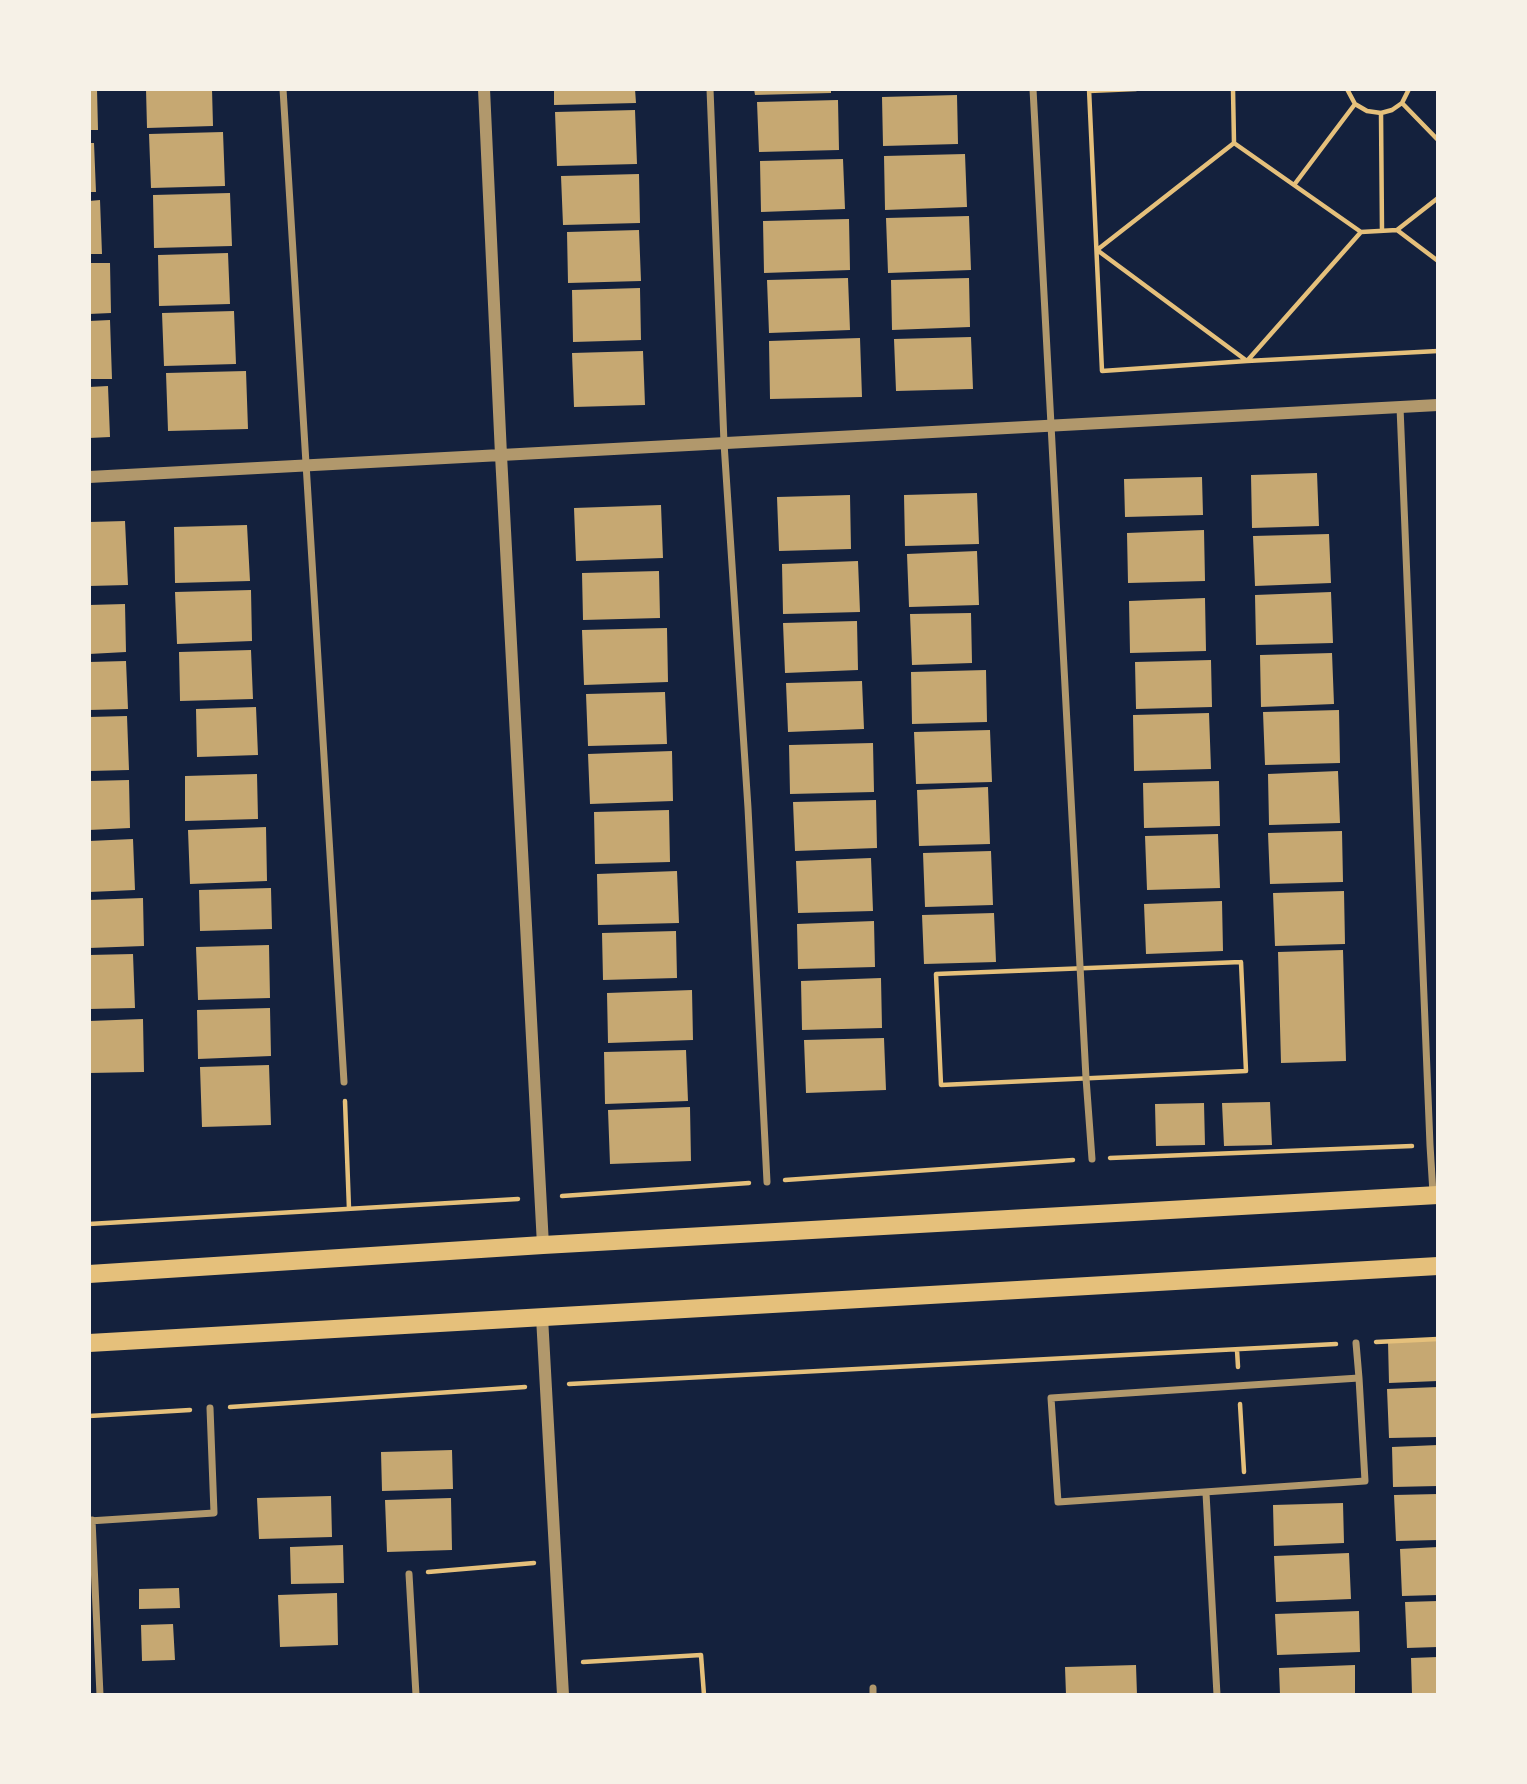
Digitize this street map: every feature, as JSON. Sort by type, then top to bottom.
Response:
[{"type":"main road","points":[[89,1274],[543,1245],[1436,1195]]},
{"type":"main road","points":[[89,1343],[1438,1266]]},
{"type":"street","points":[[283,89],[344,1082]]},
{"type":"street","points":[[484,89],[543,1245]]},
{"type":"street","points":[[710,89],[724,443],[748,808],[767,1182]]},
{"type":"street","points":[[1033,89],[1092,1159]]},
{"type":"street","points":[[89,477],[1438,405]]},
{"type":"street","points":[[1400,407],[1430,1145],[1436,1195]]},
{"type":"street","points":[[542,1317],[563,1695]]},
{"type":"street","points":[[1356,1343],[1359,1378],[1365,1481],[1058,1502],[1051,1398],[1359,1378]]},
{"type":"street","points":[[100,1695],[90,1520],[215,1513],[211,1408]]},
{"type":"street","points":[[1206,1493],[1217,1695]]},
{"type":"street","points":[[409,1574],[415,1695]]},
{"type":"path","points":[[1136,89],[1089,90],[1102,372],[1247,360],[1438,351]]},
{"type":"path","points":[[1233,89],[1234,143]]},
{"type":"path","points":[[1347,89],[1355,104],[1367,111],[1381,113],[1402,103],[1409,89]]},
{"type":"path","points":[[1402,103],[1438,140]]},
{"type":"path","points":[[1294,185],[1355,104]]},
{"type":"path","points":[[1381,113],[1382,231]]},
{"type":"path","points":[[1097,250],[1234,143]]},
{"type":"path","points":[[1234,143],[1361,232],[1397,230],[1438,198]]},
{"type":"path","points":[[1397,230],[1438,261]]},
{"type":"path","points":[[1247,360],[1361,232]]},
{"type":"path","points":[[1097,250],[1247,360]]},
{"type":"path","points":[[1241,962],[1246,1072],[1086,1079],[941,1085],[936,974],[1241,962]]},
{"type":"path","points":[[344,1082],[349,1209]]},
{"type":"path","points":[[89,1416],[546,1385],[1438,1339]]},
{"type":"path","points":[[1237,1350],[1245,1490]]},
{"type":"path","points":[[409,1574],[556,1561]]},
{"type":"path","points":[[561,1663],[701,1654],[704,1695]]},
{"type":"building","points":[[89,89],[97,89],[98,130],[89,130]]},
{"type":"building","points":[[146,89],[212,89],[213,126],[147,128]]},
{"type":"building","points":[[554,89],[635,89],[636,103],[554,105]]},
{"type":"building","points":[[754,89],[831,89],[831,93],[755,95]]},
{"type":"building","points":[[957,95],[958,144],[883,146],[882,97]]},
{"type":"building","points":[[838,100],[839,150],[759,152],[757,102]]},
{"type":"building","points":[[635,110],[637,164],[557,166],[555,112]]},
{"type":"building","points":[[223,132],[225,186],[151,188],[149,134]]},
{"type":"building","points":[[89,143],[94,143],[96,192],[89,192]]},
{"type":"building","points":[[965,154],[967,207],[885,210],[884,156]]},
{"type":"building","points":[[843,159],[845,209],[761,212],[760,161]]},
{"type":"building","points":[[639,174],[640,223],[563,225],[561,176]]},
{"type":"building","points":[[230,193],[232,246],[154,248],[153,195]]},
{"type":"building","points":[[100,200],[102,254],[89,254],[89,201]]},
{"type":"building","points":[[969,216],[971,270],[888,273],[886,218]]},
{"type":"building","points":[[849,219],[850,270],[764,273],[763,221]]},
{"type":"building","points":[[639,230],[641,281],[568,283],[567,232]]},
{"type":"building","points":[[228,253],[230,304],[159,306],[158,255]]},
{"type":"building","points":[[89,263],[110,263],[111,313],[89,314]]},
{"type":"building","points":[[848,278],[850,330],[769,333],[767,280]]},
{"type":"building","points":[[969,278],[970,327],[892,330],[891,280]]},
{"type":"building","points":[[640,288],[641,340],[573,342],[572,290]]},
{"type":"building","points":[[234,311],[236,364],[164,366],[162,313]]},
{"type":"building","points":[[110,320],[112,379],[89,379],[89,321]]},
{"type":"building","points":[[971,337],[973,389],[896,391],[894,339]]},
{"type":"building","points":[[860,338],[862,397],[770,399],[769,341]]},
{"type":"building","points":[[643,351],[645,405],[574,407],[572,353]]},
{"type":"building","points":[[246,371],[248,429],[168,431],[166,373]]},
{"type":"building","points":[[108,386],[110,437],[89,438],[89,387]]},
{"type":"building","points":[[1317,473],[1319,526],[1252,528],[1251,475]]},
{"type":"building","points":[[1202,477],[1203,515],[1125,517],[1124,479]]},
{"type":"building","points":[[977,493],[979,544],[905,546],[904,495]]},
{"type":"building","points":[[850,495],[851,549],[779,551],[777,497]]},
{"type":"building","points":[[661,505],[663,558],[576,561],[574,508]]},
{"type":"building","points":[[125,521],[128,585],[89,586],[89,522]]},
{"type":"building","points":[[247,525],[250,581],[175,583],[174,527]]},
{"type":"building","points":[[1204,530],[1205,581],[1128,583],[1127,533]]},
{"type":"building","points":[[1329,534],[1331,583],[1255,586],[1253,536]]},
{"type":"building","points":[[977,551],[979,605],[909,607],[907,554]]},
{"type":"building","points":[[858,561],[860,612],[783,614],[782,564]]},
{"type":"building","points":[[659,571],[660,618],[583,620],[582,573]]},
{"type":"building","points":[[251,590],[252,641],[177,644],[175,592]]},
{"type":"building","points":[[1331,592],[1333,643],[1256,645],[1255,595]]},
{"type":"building","points":[[1205,598],[1206,651],[1130,653],[1129,601]]},
{"type":"building","points":[[125,604],[126,652],[89,654],[89,605]]},
{"type":"building","points":[[971,613],[972,663],[912,665],[910,614]]},
{"type":"building","points":[[857,621],[858,670],[785,673],[783,623]]},
{"type":"building","points":[[667,628],[668,682],[584,685],[582,630]]},
{"type":"building","points":[[251,650],[253,699],[180,701],[179,652]]},
{"type":"building","points":[[1332,653],[1334,704],[1261,707],[1260,655]]},
{"type":"building","points":[[1211,660],[1212,707],[1136,709],[1135,662]]},
{"type":"building","points":[[126,661],[128,709],[89,710],[89,662]]},
{"type":"building","points":[[986,670],[987,722],[912,724],[911,672]]},
{"type":"building","points":[[862,681],[864,729],[788,732],[786,683]]},
{"type":"building","points":[[665,692],[667,744],[588,746],[586,694]]},
{"type":"building","points":[[256,707],[258,755],[197,757],[196,709]]},
{"type":"building","points":[[1339,710],[1340,763],[1265,765],[1263,712]]},
{"type":"building","points":[[1209,713],[1211,769],[1134,771],[1133,715]]},
{"type":"building","points":[[127,716],[129,770],[89,771],[89,717]]},
{"type":"building","points":[[990,730],[992,782],[916,784],[914,732]]},
{"type":"building","points":[[873,743],[874,792],[790,794],[789,745]]},
{"type":"building","points":[[672,751],[673,801],[590,804],[588,754]]},
{"type":"building","points":[[1338,771],[1340,823],[1269,825],[1268,774]]},
{"type":"building","points":[[257,774],[258,819],[185,821],[185,776]]},
{"type":"building","points":[[129,780],[130,828],[89,830],[89,781]]},
{"type":"building","points":[[1219,781],[1220,826],[1144,828],[1143,783]]},
{"type":"building","points":[[988,787],[990,844],[919,846],[917,790]]},
{"type":"building","points":[[876,800],[877,848],[795,851],[793,802]]},
{"type":"building","points":[[669,810],[670,862],[595,864],[594,812]]},
{"type":"building","points":[[266,827],[267,881],[190,884],[188,830]]},
{"type":"building","points":[[1342,831],[1343,882],[1270,884],[1268,833]]},
{"type":"building","points":[[1218,834],[1220,888],[1147,890],[1145,836]]},
{"type":"building","points":[[133,839],[135,890],[89,892],[89,841]]},
{"type":"building","points":[[991,851],[993,905],[925,907],[923,853]]},
{"type":"building","points":[[871,858],[873,911],[798,913],[796,861]]},
{"type":"building","points":[[677,871],[679,923],[598,925],[597,874]]},
{"type":"building","points":[[271,888],[272,929],[200,931],[199,890]]},
{"type":"building","points":[[1344,891],[1345,944],[1275,946],[1273,893]]},
{"type":"building","points":[[143,898],[144,946],[89,948],[89,900]]},
{"type":"building","points":[[1222,901],[1223,951],[1146,954],[1144,904]]},
{"type":"building","points":[[994,913],[996,962],[924,964],[922,915]]},
{"type":"building","points":[[874,921],[875,967],[798,969],[797,924]]},
{"type":"building","points":[[676,931],[677,978],[603,980],[602,933]]},
{"type":"building","points":[[269,945],[270,998],[198,1000],[196,947]]},
{"type":"building","points":[[1343,950],[1346,1061],[1281,1063],[1278,952]]},
{"type":"building","points":[[133,954],[135,1008],[89,1009],[89,955]]},
{"type":"building","points":[[881,978],[882,1028],[802,1030],[801,981]]},
{"type":"building","points":[[692,990],[693,1040],[608,1043],[607,993]]},
{"type":"building","points":[[270,1008],[271,1056],[198,1059],[197,1010]]},
{"type":"building","points":[[143,1019],[144,1072],[89,1073],[89,1021]]},
{"type":"building","points":[[884,1038],[886,1090],[806,1093],[804,1040]]},
{"type":"building","points":[[686,1050],[688,1101],[605,1104],[604,1052]]},
{"type":"building","points":[[269,1065],[271,1125],[202,1127],[200,1067]]},
{"type":"building","points":[[1270,1102],[1272,1145],[1224,1146],[1222,1103]]},
{"type":"building","points":[[1204,1103],[1205,1145],[1156,1146],[1155,1104]]},
{"type":"building","points":[[690,1107],[691,1161],[610,1164],[608,1110]]},
{"type":"building","points":[[1438,1340],[1438,1381],[1389,1383],[1388,1342]]},
{"type":"building","points":[[1438,1387],[1438,1437],[1389,1438],[1387,1389]]},
{"type":"building","points":[[1438,1445],[1438,1486],[1393,1487],[1392,1447]]},
{"type":"building","points":[[452,1450],[453,1489],[382,1491],[381,1452]]},
{"type":"building","points":[[1438,1494],[1438,1540],[1396,1541],[1394,1495]]},
{"type":"building","points":[[331,1496],[332,1537],[259,1539],[257,1498]]},
{"type":"building","points":[[451,1498],[452,1550],[387,1552],[385,1500]]},
{"type":"building","points":[[1343,1503],[1344,1543],[1274,1546],[1273,1505]]},
{"type":"building","points":[[343,1545],[344,1583],[291,1584],[290,1547]]},
{"type":"building","points":[[1438,1547],[1438,1595],[1402,1596],[1400,1549]]},
{"type":"building","points":[[1349,1553],[1351,1599],[1276,1602],[1274,1556]]},
{"type":"building","points":[[179,1588],[180,1608],[139,1609],[139,1589]]},
{"type":"building","points":[[337,1593],[338,1645],[280,1647],[278,1595]]},
{"type":"building","points":[[1438,1601],[1438,1647],[1407,1648],[1405,1602]]},
{"type":"building","points":[[1359,1611],[1360,1652],[1277,1655],[1275,1614]]},
{"type":"building","points":[[173,1624],[175,1660],[142,1661],[141,1625]]},
{"type":"building","points":[[1438,1657],[1438,1695],[1412,1695],[1411,1658]]},
{"type":"building","points":[[1136,1665],[1137,1695],[1066,1695],[1065,1667]]},
{"type":"building","points":[[1355,1665],[1355,1695],[1280,1695],[1279,1668]]}]
